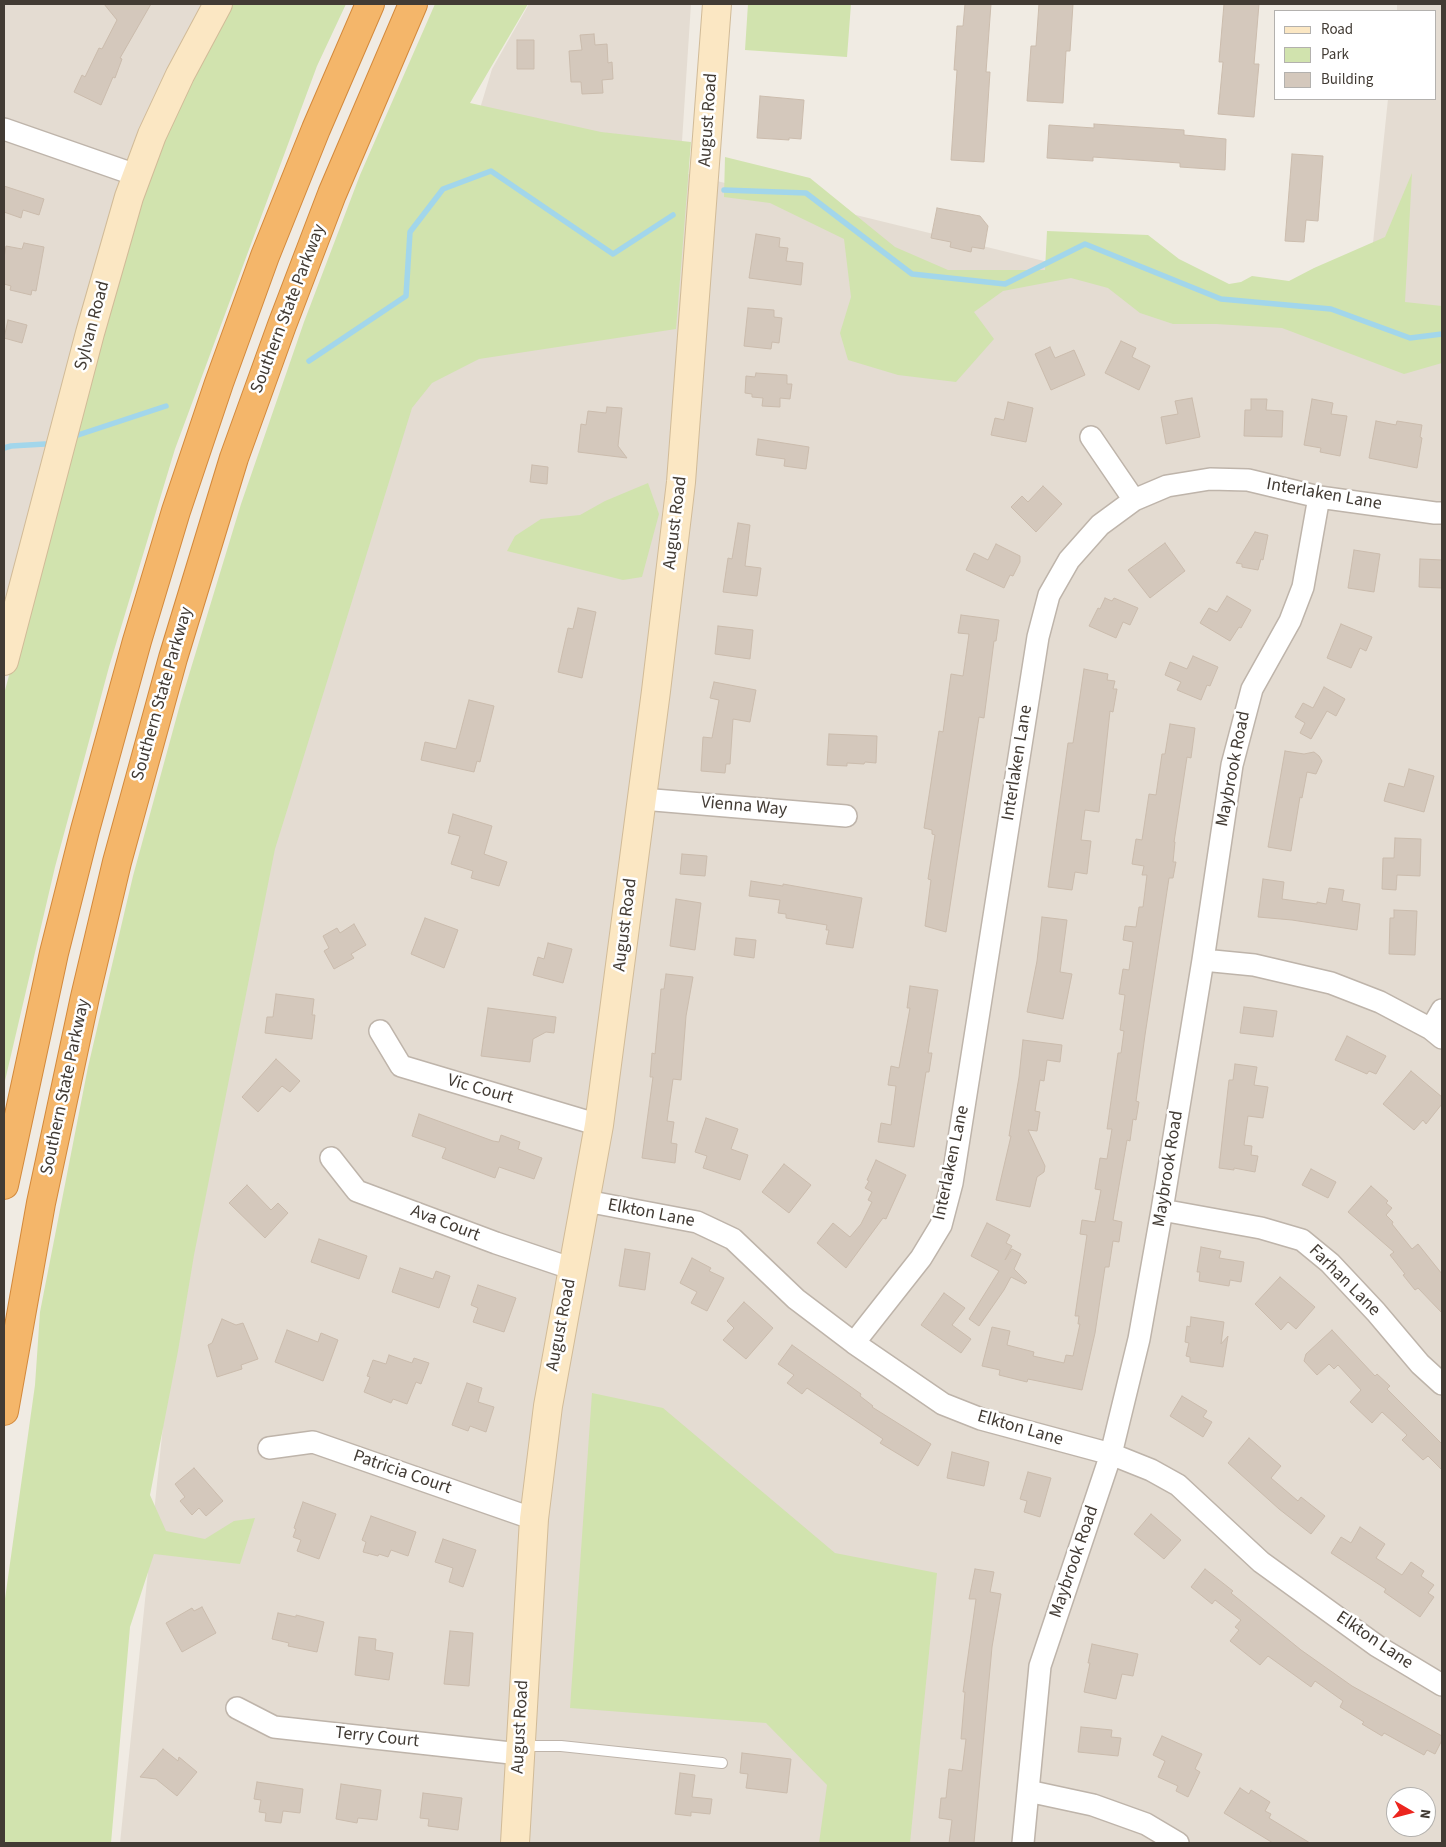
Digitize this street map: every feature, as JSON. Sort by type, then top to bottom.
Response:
[{"type":"highway","points":[[4,1185],[71,884],[121,696],[173,520],[219,383],[266,256],[316,129],[370,4]]},
{"type":"highway","name":"Southern State Parkway","points":[[4,1411],[41,1202],[85,997],[124,836],[173,658],[234,458],[279,334],[336,185],[413,4]]},
{"type":"street","name":"Sylvan Road","points":[[4,661],[120,224],[136,175],[152,135],[180,75],[218,4]]},
{"type":"street","name":"August Road","points":[[515,1843],[534,1519],[556,1351],[600,1125],[683,462],[717,4]]},
{"type":"street","points":[[4,129],[136,175]]},
{"type":"street","points":[[1091,437],[1134,500]]},
{"type":"street","name":"Interlaken Lane","points":[[854,1343],[921,1258],[941,1225],[952,1183],[1036,647],[1049,596],[1068,560],[1100,525],[1134,500],[1167,486],[1210,479],[1248,480],[1319,497],[1442,513]]},
{"type":"street","name":"Maybrook Road","points":[[1023,1843],[1040,1666],[1111,1454],[1139,1339],[1203,960],[1232,766],[1252,689],[1290,621],[1303,587],[1319,497]]},
{"type":"street","name":"Vienna Way","points":[[642,798],[846,816]]},
{"type":"street","points":[[1203,960],[1254,965],[1331,983],[1380,1002],[1436,1033],[1442,1010]]},
{"type":"street","name":"Vic Court","points":[[380,1031],[400,1066],[600,1125]]},
{"type":"street","name":"Ava Court","points":[[331,1158],[357,1191],[496,1243],[573,1269]]},
{"type":"street","name":"Elkton Lane","points":[[586,1201],[697,1222],[733,1239],[796,1299],[854,1343],[943,1404],[981,1419],[1111,1454],[1151,1470],[1178,1485],[1261,1562],[1377,1646],[1442,1685]]},
{"type":"street","name":"Farhan Lane","points":[[1162,1210],[1261,1228],[1302,1240],[1330,1263],[1376,1312],[1420,1364],[1442,1384]]},
{"type":"street","name":"Patricia Court","points":[[269,1448],[313,1442],[534,1519]]},
{"type":"street","name":"Terry Court","points":[[237,1708],[274,1727],[521,1750]]},
{"type":"street","points":[[1028,1791],[1093,1805],[1146,1824],[1178,1843]]},
{"type":"lane","points":[[521,1750],[561,1746],[722,1763]]},
{"type":"shaded area","points":[[4,4],[218,4],[4,661]]},
{"type":"shaded area","points":[[529,4],[691,4],[680,172],[1363,339],[1388,100],[1436,100],[1436,10],[1397,10],[1397,4],[1442,4],[1442,1843],[120,1843],[185,1212],[266,813],[492,69]]},
{"type":"green space","points":[[227,4],[346,4],[317,66],[175,449],[109,667],[55,867],[4,1085],[4,694],[130,224],[161,139]]},
{"type":"green space","points":[[435,4],[528,4],[470,103],[601,132],[691,142],[676,329],[479,359],[432,383],[412,408],[275,849],[194,1255],[178,1351],[150,1495],[166,1531],[205,1539],[234,1521],[255,1518],[240,1564],[154,1554],[130,1627],[111,1843],[4,1843],[4,1606],[35,1385],[40,1312],[88,1067],[133,876],[181,701],[241,504],[304,322],[360,175]]},
{"type":"green space","points":[[748,4],[851,4],[847,57],[745,50]]},
{"type":"green space","points":[[725,157],[810,178],[895,247],[948,270],[1045,270],[1047,231],[1148,235],[1179,259],[1229,284],[1241,282],[1252,276],[1289,281],[1385,237],[1412,173],[1405,302],[1442,306],[1442,363],[1404,374],[1282,328],[1216,324],[1173,324],[1140,313],[1108,288],[1071,278],[1003,291],[974,312],[994,339],[956,382],[898,375],[848,360],[840,333],[851,297],[844,239],[770,203],[724,197]]},
{"type":"green space","points":[[648,483],[659,514],[642,577],[623,580],[507,551],[515,536],[541,519],[580,515],[605,501]]},
{"type":"green space","points":[[592,1393],[663,1408],[835,1553],[937,1573],[910,1843],[819,1843],[827,1785],[766,1723],[570,1708]]},
{"type":"building","points":[[104,4],[151,4],[120,58],[122,59],[115,78],[113,77],[101,105],[74,92],[82,75],[85,77],[99,48],[102,49],[117,20]]},
{"type":"building","points":[[965,4],[991,4],[986,72],[990,72],[984,162],[951,160],[957,70],[954,70],[957,26],[963,26]]},
{"type":"building","points":[[1039,4],[1073,4],[1070,51],[1066,51],[1063,103],[1027,101],[1031,46],[1036,46]]},
{"type":"building","points":[[1224,4],[1259,4],[1254,64],[1259,64],[1254,117],[1218,114],[1223,62],[1219,62]]},
{"type":"building","points":[[594,34],[595,45],[607,44],[608,63],[612,62],[613,79],[602,80],[603,93],[582,94],[581,82],[571,82],[569,51],[582,50],[580,35]]},
{"type":"building","points":[[517,40],[534,40],[534,69],[517,69]]},
{"type":"building","points":[[760,96],[804,100],[801,139],[757,138]]},
{"type":"building","points":[[1094,124],[1184,130],[1184,135],[1226,139],[1225,170],[1180,167],[1180,163],[1093,157],[1093,161],[1047,158],[1049,125],[1094,128]]},
{"type":"building","points":[[1292,154],[1323,156],[1318,221],[1306,220],[1304,242],[1285,241]]},
{"type":"building","points":[[4,186],[44,199],[39,215],[23,210],[21,218],[4,212]]},
{"type":"building","points":[[937,208],[980,216],[988,226],[984,249],[972,247],[971,252],[950,247],[951,242],[931,238]]},
{"type":"building","points":[[756,234],[780,238],[779,247],[788,248],[786,261],[803,263],[801,285],[749,278]]},
{"type":"building","points":[[24,243],[44,247],[36,291],[32,290],[31,295],[10,290],[11,286],[4,284],[6,246],[22,249]]},
{"type":"building","points":[[748,308],[774,310],[774,317],[782,318],[779,343],[772,342],[771,349],[744,346]]},
{"type":"building","points":[[8,320],[27,325],[22,343],[4,338]]},
{"type":"building","points":[[1121,341],[1136,348],[1132,357],[1150,366],[1139,390],[1105,373]]},
{"type":"building","points":[[1050,347],[1055,358],[1074,350],[1085,375],[1051,390],[1035,354]]},
{"type":"building","points":[[756,373],[787,375],[787,384],[792,384],[790,399],[780,398],[780,407],[762,406],[763,398],[752,397],[752,394],[745,393],[746,376],[755,377]]},
{"type":"building","points":[[1192,398],[1200,437],[1166,444],[1161,417],[1178,414],[1175,401]]},
{"type":"building","points":[[1251,399],[1267,399],[1266,410],[1283,411],[1282,437],[1244,436],[1245,410],[1251,410]]},
{"type":"building","points":[[1312,399],[1333,403],[1331,414],[1347,416],[1340,456],[1320,452],[1321,448],[1304,445]]},
{"type":"building","points":[[1008,402],[1033,408],[1026,442],[991,435],[995,418],[1004,420]]},
{"type":"building","points":[[607,407],[622,408],[618,446],[627,458],[578,452],[581,424],[586,425],[588,411],[606,413]]},
{"type":"building","points":[[1376,421],[1396,425],[1397,421],[1422,425],[1420,437],[1422,438],[1417,468],[1369,458]]},
{"type":"building","points":[[758,439],[809,447],[806,469],[784,466],[785,459],[756,455]]},
{"type":"building","points":[[532,465],[548,467],[547,484],[530,482]]},
{"type":"building","points":[[1043,486],[1062,504],[1036,532],[1011,507],[1022,496],[1028,502]]},
{"type":"building","points":[[738,523],[750,525],[745,566],[761,568],[757,596],[723,592],[728,558],[732,559]]},
{"type":"building","points":[[1255,532],[1268,535],[1263,560],[1261,559],[1258,570],[1242,567],[1242,564],[1236,563]]},
{"type":"building","points":[[1165,543],[1185,571],[1150,598],[1128,570]]},
{"type":"building","points":[[996,544],[1020,556],[1020,562],[1013,576],[1010,575],[1004,588],[966,570],[974,553],[988,560]]},
{"type":"building","points":[[1354,550],[1380,554],[1374,592],[1348,588]]},
{"type":"building","points":[[1420,559],[1442,560],[1442,588],[1419,587]]},
{"type":"building","points":[[1227,596],[1251,610],[1241,628],[1239,627],[1230,641],[1200,623],[1209,608],[1217,612]]},
{"type":"building","points":[[1105,598],[1112,601],[1114,598],[1138,608],[1130,625],[1123,622],[1116,638],[1089,626]]},
{"type":"building","points":[[578,608],[596,612],[582,678],[558,672],[568,628],[573,629]]},
{"type":"building","points":[[961,615],[999,620],[996,641],[994,641],[984,718],[979,717],[946,932],[925,926],[931,880],[928,879],[935,835],[932,834],[932,830],[924,828],[939,731],[943,732],[951,674],[963,676],[969,634],[958,633]]},
{"type":"building","points":[[1341,624],[1372,637],[1366,651],[1360,648],[1351,668],[1327,658]]},
{"type":"building","points":[[718,626],[753,630],[750,659],[715,654]]},
{"type":"building","points":[[1193,656],[1218,667],[1210,686],[1207,685],[1201,700],[1177,690],[1181,682],[1165,675],[1170,662],[1187,669]]},
{"type":"building","points":[[1084,669],[1108,674],[1107,680],[1115,681],[1113,689],[1117,689],[1113,712],[1110,711],[1099,812],[1085,810],[1081,840],[1091,841],[1087,874],[1075,872],[1072,890],[1048,887],[1068,743],[1073,743]]},
{"type":"building","points":[[714,682],[756,690],[750,722],[733,719],[730,764],[726,764],[725,773],[701,771],[703,737],[712,738],[719,700],[710,698]]},
{"type":"building","points":[[1324,687],[1345,699],[1336,716],[1327,711],[1311,739],[1300,733],[1305,723],[1295,717],[1303,703],[1313,708]]},
{"type":"building","points":[[469,700],[494,706],[480,762],[477,761],[474,772],[421,760],[425,742],[456,749]]},
{"type":"building","points":[[1170,724],[1195,728],[1191,758],[1187,757],[1174,842],[1173,862],[1176,862],[1173,878],[1169,878],[1136,1101],[1139,1102],[1136,1120],[1133,1119],[1130,1141],[1127,1140],[1113,1220],[1122,1222],[1119,1242],[1113,1241],[1109,1267],[1105,1267],[1095,1333],[1082,1390],[1028,1379],[1027,1382],[999,1375],[1000,1370],[982,1366],[992,1327],[1010,1331],[1007,1345],[1034,1352],[1033,1356],[1064,1363],[1066,1355],[1073,1356],[1080,1324],[1078,1324],[1079,1316],[1075,1316],[1087,1235],[1080,1234],[1082,1220],[1095,1222],[1101,1190],[1095,1189],[1100,1158],[1107,1159],[1112,1129],[1107,1129],[1118,1053],[1121,1053],[1124,1031],[1120,1030],[1125,995],[1119,994],[1123,969],[1129,970],[1133,942],[1123,940],[1125,926],[1136,927],[1139,907],[1143,907],[1147,875],[1142,875],[1144,866],[1132,864],[1136,839],[1142,840],[1149,794],[1156,795],[1162,754],[1165,754]]},
{"type":"building","points":[[829,734],[877,736],[876,763],[847,763],[847,766],[827,765]]},
{"type":"building","points":[[1285,751],[1304,754],[1314,752],[1322,761],[1316,774],[1307,772],[1302,798],[1300,797],[1291,851],[1268,847]]},
{"type":"building","points":[[1409,769],[1434,776],[1424,812],[1384,801],[1389,783],[1404,787]]},
{"type":"building","points":[[453,814],[492,826],[484,854],[507,862],[499,886],[471,878],[473,871],[451,864],[460,836],[448,833]]},
{"type":"building","points":[[1395,838],[1421,839],[1420,876],[1397,875],[1396,890],[1382,889],[1383,858],[1394,858]]},
{"type":"building","points":[[682,854],[707,856],[705,876],[680,874]]},
{"type":"building","points":[[1263,879],[1284,882],[1282,899],[1317,904],[1317,902],[1326,904],[1329,888],[1344,890],[1342,901],[1360,904],[1357,930],[1258,917]]},
{"type":"building","points":[[751,881],[783,886],[783,884],[862,898],[853,948],[826,944],[829,930],[826,930],[827,925],[786,918],[786,914],[778,913],[780,900],[749,896]]},
{"type":"building","points":[[676,899],[701,903],[695,950],[670,946]]},
{"type":"building","points":[[1394,910],[1417,911],[1415,955],[1389,954],[1390,918],[1394,918]]},
{"type":"building","points":[[1042,917],[1067,920],[1060,972],[1072,974],[1063,1019],[1027,1012],[1037,961]]},
{"type":"building","points":[[425,918],[458,930],[444,968],[411,954]]},
{"type":"building","points":[[354,924],[366,945],[351,954],[354,958],[334,969],[324,951],[329,948],[323,936],[337,928],[340,933]]},
{"type":"building","points":[[736,938],[756,940],[754,958],[734,955]]},
{"type":"building","points":[[548,943],[572,949],[563,983],[533,975],[538,957],[544,959]]},
{"type":"building","points":[[666,974],[693,977],[686,1016],[681,1080],[673,1079],[667,1121],[674,1122],[671,1143],[677,1144],[675,1163],[642,1158],[653,1077],[650,1077],[652,1053],[655,1054],[661,989],[664,989]]},
{"type":"building","points":[[910,986],[938,990],[928,1053],[932,1053],[929,1072],[926,1072],[914,1147],[878,1142],[881,1123],[891,1125],[896,1086],[888,1085],[891,1066],[899,1068],[910,1008],[907,1008]]},
{"type":"building","points":[[276,994],[314,999],[312,1015],[315,1015],[312,1039],[265,1033],[267,1017],[273,1017]]},
{"type":"building","points":[[1244,1007],[1277,1011],[1273,1037],[1240,1033]]},
{"type":"building","points":[[488,1008],[556,1017],[554,1033],[546,1032],[533,1039],[530,1062],[481,1056]]},
{"type":"building","points":[[1347,1036],[1386,1056],[1376,1074],[1369,1071],[1367,1074],[1335,1060]]},
{"type":"building","points":[[1023,1040],[1062,1045],[1060,1062],[1047,1060],[1044,1081],[1040,1080],[1035,1111],[1040,1112],[1037,1131],[1028,1130],[1045,1166],[1044,1172],[1037,1177],[1030,1207],[996,1200],[1011,1136],[1009,1136]]},
{"type":"building","points":[[276,1059],[300,1081],[290,1092],[282,1086],[258,1112],[242,1097]]},
{"type":"building","points":[[1235,1064],[1257,1067],[1254,1085],[1268,1087],[1263,1118],[1248,1116],[1244,1145],[1252,1146],[1251,1155],[1258,1156],[1255,1172],[1234,1168],[1234,1170],[1219,1168],[1229,1080],[1233,1080]]},
{"type":"building","points":[[1411,1071],[1442,1097],[1442,1104],[1426,1124],[1423,1120],[1414,1130],[1383,1104]]},
{"type":"building","points":[[419,1114],[493,1141],[499,1142],[501,1135],[520,1142],[518,1149],[542,1158],[534,1179],[499,1167],[495,1178],[442,1158],[446,1148],[412,1136]]},
{"type":"building","points":[[706,1118],[738,1129],[731,1149],[748,1155],[740,1180],[703,1168],[707,1156],[695,1152]]},
{"type":"building","points":[[876,1160],[906,1175],[886,1219],[883,1218],[846,1268],[817,1243],[833,1223],[850,1237],[861,1224],[872,1202],[868,1200],[872,1192],[865,1188]]},
{"type":"building","points":[[784,1164],[811,1185],[789,1213],[762,1192]]},
{"type":"building","points":[[1311,1169],[1336,1182],[1328,1198],[1302,1185]]},
{"type":"building","points":[[247,1185],[271,1210],[278,1203],[288,1213],[265,1238],[229,1203]]},
{"type":"building","points":[[1371,1186],[1388,1201],[1386,1203],[1392,1208],[1386,1215],[1412,1249],[1418,1244],[1442,1274],[1442,1313],[1418,1288],[1415,1290],[1403,1275],[1405,1274],[1390,1255],[1394,1252],[1348,1212]]},
{"type":"building","points":[[987,1223],[1010,1235],[1006,1243],[1012,1246],[1005,1260],[1012,1249],[1021,1254],[1014,1269],[1027,1282],[1025,1284],[1011,1277],[979,1326],[969,1319],[999,1271],[971,1256]]},
{"type":"building","points":[[319,1239],[367,1256],[359,1279],[311,1262]]},
{"type":"building","points":[[1201,1247],[1221,1251],[1219,1258],[1244,1262],[1241,1282],[1230,1280],[1229,1286],[1199,1281],[1200,1272],[1197,1272]]},
{"type":"building","points":[[625,1249],[650,1253],[645,1290],[619,1286]]},
{"type":"building","points":[[692,1258],[711,1268],[709,1271],[724,1278],[707,1311],[691,1303],[697,1292],[680,1283]]},
{"type":"building","points":[[400,1268],[433,1279],[436,1271],[450,1276],[439,1308],[392,1292]]},
{"type":"building","points":[[1280,1277],[1315,1307],[1296,1329],[1288,1322],[1281,1330],[1255,1304]]},
{"type":"building","points":[[478,1285],[516,1298],[504,1332],[473,1322],[478,1308],[471,1305]]},
{"type":"building","points":[[944,1293],[965,1308],[952,1325],[971,1339],[961,1353],[921,1325]]},
{"type":"building","points":[[744,1302],[773,1328],[746,1359],[723,1340],[734,1328],[727,1321]]},
{"type":"building","points":[[1191,1317],[1224,1322],[1221,1344],[1228,1336],[1223,1367],[1190,1362],[1190,1357],[1186,1356],[1189,1343],[1185,1342],[1187,1326],[1190,1327]]},
{"type":"building","points":[[222,1319],[236,1325],[243,1323],[258,1359],[241,1365],[242,1369],[217,1377],[208,1345],[212,1343]]},
{"type":"building","points":[[287,1330],[318,1342],[321,1333],[338,1340],[323,1381],[275,1362]]},
{"type":"building","points":[[1332,1330],[1375,1376],[1377,1374],[1390,1386],[1387,1389],[1442,1444],[1442,1470],[1428,1456],[1423,1460],[1402,1440],[1407,1435],[1382,1412],[1372,1423],[1350,1402],[1361,1390],[1338,1365],[1334,1369],[1329,1364],[1317,1375],[1304,1361],[1306,1354]]},
{"type":"building","points":[[792,1345],[861,1394],[860,1396],[872,1407],[931,1444],[918,1466],[880,1443],[883,1439],[807,1388],[802,1394],[787,1383],[794,1375],[778,1364]]},
{"type":"building","points":[[389,1355],[412,1363],[414,1358],[429,1363],[421,1384],[416,1382],[407,1404],[393,1399],[391,1403],[364,1392],[370,1377],[367,1376],[373,1360],[386,1364]]},
{"type":"building","points":[[467,1383],[482,1388],[478,1402],[494,1407],[486,1432],[470,1426],[468,1431],[452,1425]]},
{"type":"building","points":[[1182,1396],[1207,1411],[1203,1417],[1212,1422],[1203,1437],[1170,1416]]},
{"type":"building","points":[[1249,1438],[1281,1466],[1271,1478],[1298,1501],[1301,1497],[1325,1516],[1311,1534],[1279,1509],[1228,1463]]},
{"type":"building","points":[[952,1452],[989,1462],[984,1486],[947,1478]]},
{"type":"building","points":[[194,1468],[223,1501],[206,1516],[199,1508],[192,1515],[180,1501],[185,1497],[175,1484]]},
{"type":"building","points":[[1028,1472],[1051,1478],[1040,1517],[1024,1512],[1027,1501],[1020,1499]]},
{"type":"building","points":[[303,1502],[336,1514],[319,1559],[297,1551],[301,1540],[293,1537],[296,1529],[294,1528]]},
{"type":"building","points":[[1151,1514],[1181,1540],[1164,1559],[1134,1534]]},
{"type":"building","points":[[371,1516],[416,1532],[408,1556],[391,1550],[388,1557],[363,1552],[366,1542],[362,1540]]},
{"type":"building","points":[[1360,1527],[1385,1544],[1376,1558],[1402,1575],[1411,1562],[1424,1571],[1421,1576],[1434,1585],[1428,1593],[1434,1597],[1420,1617],[1384,1592],[1386,1589],[1331,1553],[1341,1537],[1351,1543]]},
{"type":"building","points":[[443,1539],[476,1550],[463,1587],[449,1582],[453,1568],[435,1562]]},
{"type":"building","points":[[975,1569],[994,1572],[990,1592],[1001,1594],[992,1647],[974,1843],[949,1843],[952,1820],[939,1818],[941,1798],[946,1798],[949,1769],[962,1771],[966,1739],[961,1739],[965,1692],[963,1692],[976,1599],[969,1599]]},
{"type":"building","points":[[1205,1569],[1233,1591],[1231,1593],[1301,1650],[1352,1686],[1442,1736],[1435,1754],[1427,1750],[1424,1755],[1384,1733],[1382,1736],[1340,1707],[1343,1701],[1315,1681],[1311,1687],[1268,1656],[1260,1665],[1230,1641],[1239,1630],[1235,1627],[1241,1620],[1215,1600],[1212,1604],[1191,1587]]},
{"type":"building","points":[[202,1607],[216,1633],[182,1652],[166,1623],[192,1608],[194,1611]]},
{"type":"building","points":[[278,1613],[324,1622],[317,1652],[288,1646],[289,1643],[272,1639]]},
{"type":"building","points":[[450,1631],[473,1633],[469,1686],[444,1684]]},
{"type":"building","points":[[359,1637],[376,1639],[375,1650],[393,1653],[389,1680],[355,1675]]},
{"type":"building","points":[[1092,1644],[1138,1654],[1133,1676],[1122,1674],[1116,1699],[1084,1692]]},
{"type":"building","points":[[1081,1727],[1112,1730],[1111,1737],[1121,1738],[1118,1756],[1078,1752]]},
{"type":"building","points":[[1162,1736],[1202,1754],[1195,1769],[1200,1772],[1188,1797],[1176,1791],[1178,1786],[1158,1777],[1165,1761],[1153,1755]]},
{"type":"building","points":[[163,1749],[178,1761],[179,1757],[197,1772],[177,1796],[156,1779],[140,1777]]},
{"type":"building","points":[[742,1753],[791,1759],[787,1793],[746,1788],[748,1774],[740,1773]]},
{"type":"building","points":[[680,1773],[695,1775],[692,1797],[712,1799],[710,1814],[691,1812],[691,1816],[675,1814]]},
{"type":"building","points":[[257,1782],[303,1789],[300,1813],[283,1811],[281,1823],[265,1821],[266,1813],[259,1812],[261,1800],[254,1799]]},
{"type":"building","points":[[341,1784],[381,1790],[377,1820],[358,1818],[357,1823],[336,1819]]},
{"type":"building","points":[[1240,1788],[1249,1794],[1251,1790],[1270,1802],[1265,1811],[1271,1814],[1269,1818],[1310,1843],[1273,1843],[1224,1813]]},
{"type":"building","points":[[423,1793],[462,1798],[458,1830],[428,1826],[429,1819],[420,1818]]},
{"type":"waterway","points":[[309,361],[406,296],[410,232],[443,189],[491,171],[613,254],[673,215]]},
{"type":"waterway","points":[[724,190],[806,193],[912,274],[1005,284],[1085,244],[1221,299],[1331,309],[1410,338],[1442,334]]},
{"type":"waterway","points":[[78,435],[166,406]]},
{"type":"waterway","points":[[4,448],[45,444]]}]
